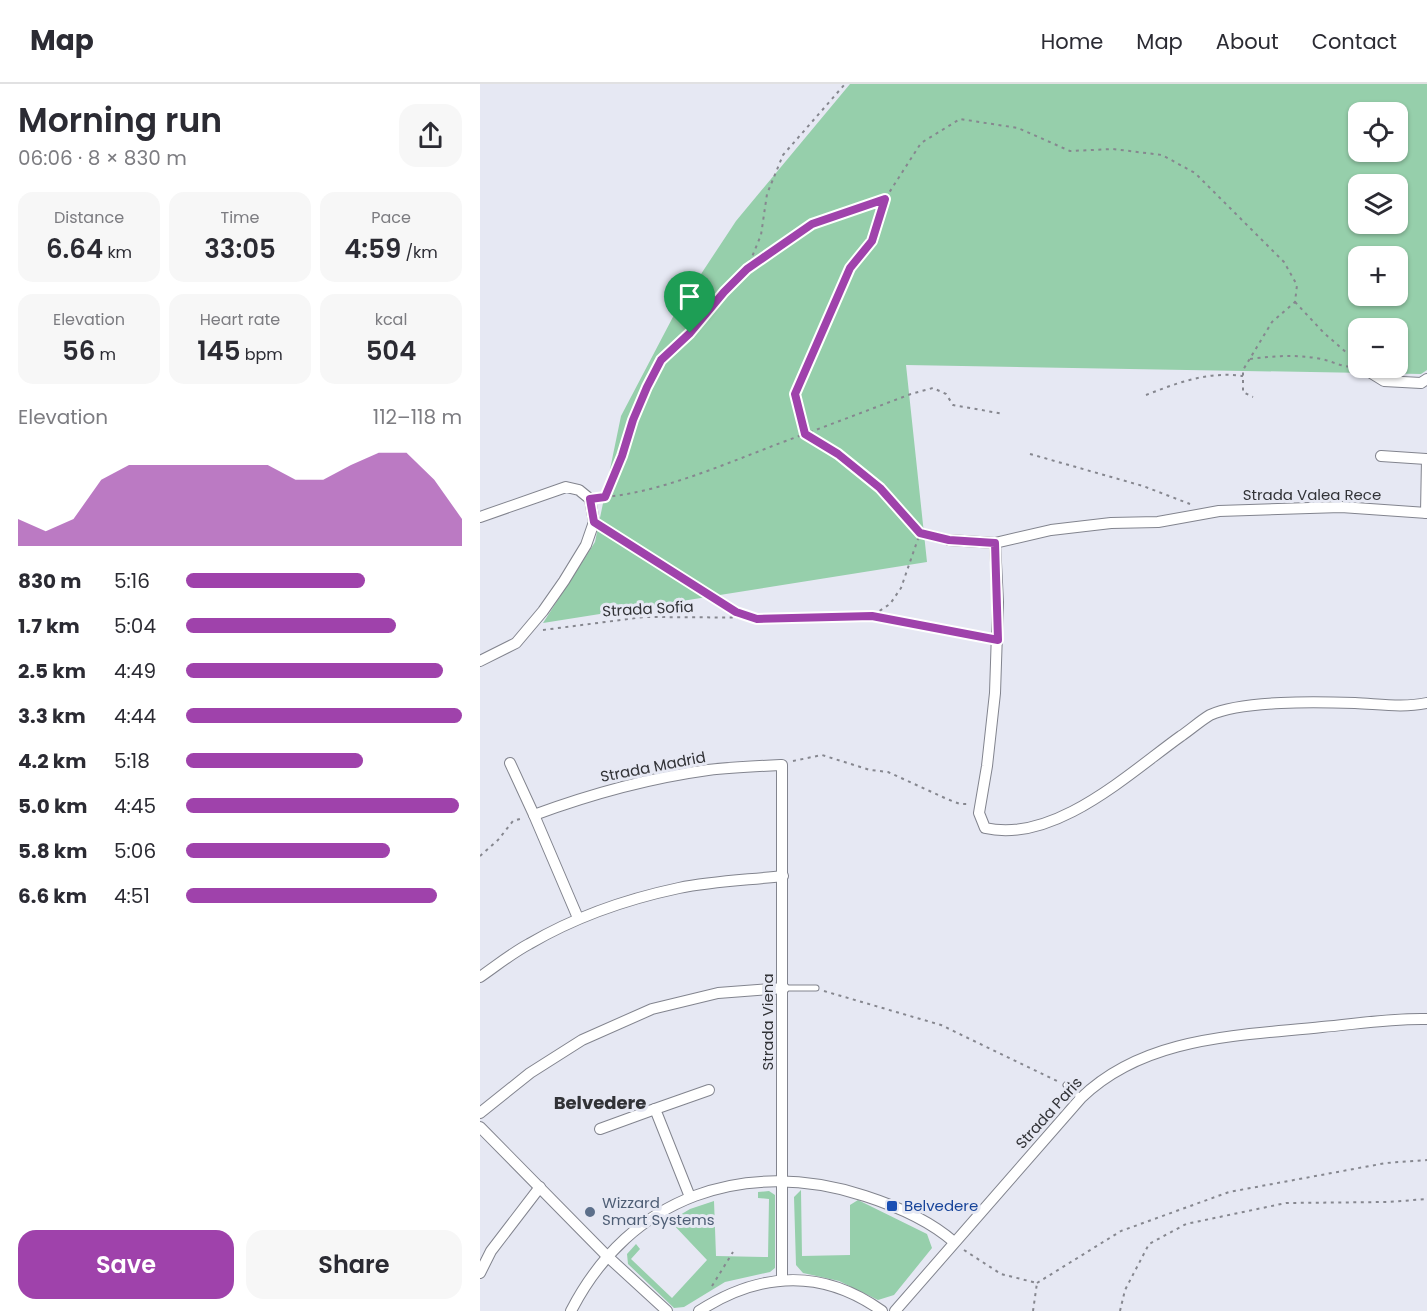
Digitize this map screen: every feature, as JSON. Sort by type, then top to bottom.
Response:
[{"type":"street","points":[[1379,378],[1384,381],[1420,383],[1427,379]]},
{"type":"street","name":"Strada Valea Rece","points":[[949,540],[995,543],[1051,530],[1112,523],[1158,522],[1219,511],[1341,507],[1427,513],[1427,459],[1381,456]]},
{"type":"street","points":[[480,517],[566,487],[579,490],[590,499],[594,522],[586,546],[543,611],[516,643],[480,661]]},
{"type":"street","points":[[995,543],[998,640],[995,693],[979,813],[985,828],[1001,832],[1048,824],[1104,792],[1211,715],[1253,704],[1353,703],[1409,706],[1427,703]]},
{"type":"street","points":[[510,764],[578,918]]},
{"type":"street","name":"Strada Madrid","points":[[534,815],[587,796],[639,782],[709,770],[782,765]]},
{"type":"street","name":"Strada Viena","points":[[782,765],[782,1279]]},
{"type":"street","points":[[480,977],[528,944],[578,918],[622,903],[678,888],[733,879],[783,876]]},
{"type":"street","points":[[480,1113],[530,1073],[582,1040],[652,1009],[718,993],[783,988]]},
{"type":"street","name":"Strada Paris","points":[[895,1311],[1081,1098],[1113,1072],[1151,1054],[1209,1038],[1427,1018]]},
{"type":"street","points":[[600,1129],[709,1090]]},
{"type":"street","points":[[655,1109],[690,1197]]},
{"type":"street","points":[[480,1127],[607,1256],[667,1311]]},
{"type":"street","points":[[571,1311],[577,1298],[607,1256],[635,1230],[701,1192],[748,1182],[783,1180],[844,1189],[909,1213],[954,1242]]},
{"type":"street","points":[[480,1273],[490,1251],[540,1187]]},
{"type":"street","points":[[699,1311],[716,1300],[753,1285],[782,1279],[828,1284],[862,1297],[882,1311]]},
{"type":"lane","points":[[783,988],[816,988]]},
{"type":"lane","points":[[1065,1085],[1081,1098]]},
{"type":"path","points":[[747,269],[761,235],[767,194],[783,155],[845,84]]},
{"type":"path","points":[[949,540],[920,533],[880,488],[838,454],[805,434],[795,394],[850,268],[872,241],[885,199],[921,143],[960,119],[1018,128],[1070,151],[1113,149],[1162,155],[1195,173],[1284,262],[1297,285],[1295,302],[1272,322],[1243,370],[1243,392],[1253,397]]},
{"type":"path","points":[[605,497],[640,403],[661,360],[690,333],[724,292],[747,269],[812,224],[885,199]]},
{"type":"path","points":[[1295,302],[1348,355]]},
{"type":"path","points":[[1249,360],[1292,355],[1323,359],[1348,367]]},
{"type":"path","points":[[1146,396],[1208,375],[1243,376]]},
{"type":"path","points":[[590,499],[624,495],[667,484],[911,394],[933,388],[946,394],[953,405],[1004,414]]},
{"type":"path","points":[[1030,454],[1143,486],[1185,501],[1196,508],[1199,515]]},
{"type":"path","points":[[594,522],[736,612],[757,619]]},
{"type":"path","points":[[872,616],[890,604],[900,588],[920,533]]},
{"type":"path","name":"Strada Sofia","points":[[543,630],[644,617],[698,616],[757,619],[872,616],[998,640]]},
{"type":"path","points":[[782,765],[822,755],[870,770],[888,772],[960,804],[981,802]]},
{"type":"path","points":[[480,856],[498,840],[513,821],[534,815]]},
{"type":"path","points":[[816,988],[941,1025],[1065,1085]]},
{"type":"path","points":[[954,1242],[1001,1274],[1037,1283],[1121,1231],[1228,1192],[1386,1163],[1427,1160]]},
{"type":"path","points":[[1120,1311],[1125,1290],[1149,1244],[1186,1224],[1286,1203],[1388,1202],[1427,1199]]},
{"type":"path","points":[[712,1286],[733,1252]]},
{"type":"path","points":[[1033,1311],[1037,1283]]},
{"type":"green space","points":[[850,84],[1427,84],[1427,370],[1421,374],[1408,374],[1408,318],[1348,318],[1348,373],[906,365],[927,562],[543,623],[595,542],[621,416],[674,315],[736,221]]},
{"type":"green space","points":[[801,1190],[802,1256],[850,1255],[850,1205],[858,1200],[927,1234],[932,1248],[894,1295],[878,1300],[839,1281],[803,1273],[796,1265],[794,1197]]},
{"type":"green space","points":[[769,1191],[775,1195],[775,1268],[770,1272],[725,1282],[684,1307],[674,1308],[628,1264],[627,1254],[636,1244],[640,1249],[631,1259],[672,1298],[707,1260],[670,1221],[690,1209],[714,1201],[716,1256],[768,1257],[769,1199],[758,1198],[758,1192]]},
{"type":"place","name":"Belvedere","points":[[892,1206]]},
{"type":"place","name":"Wizzard Smart Systems","points":[[590,1212]]},
{"type":"district","name":"Belvedere","points":[[600,1103]]},
{"type":"route","points":[[885,199],[872,241],[850,268],[795,394],[805,434],[838,454],[880,488],[920,533],[949,540],[995,543],[998,640],[872,616],[757,619],[736,612],[594,522],[590,499],[605,497],[647,387],[661,360],[690,333],[724,292],[747,269],[812,224],[885,199]]}]
